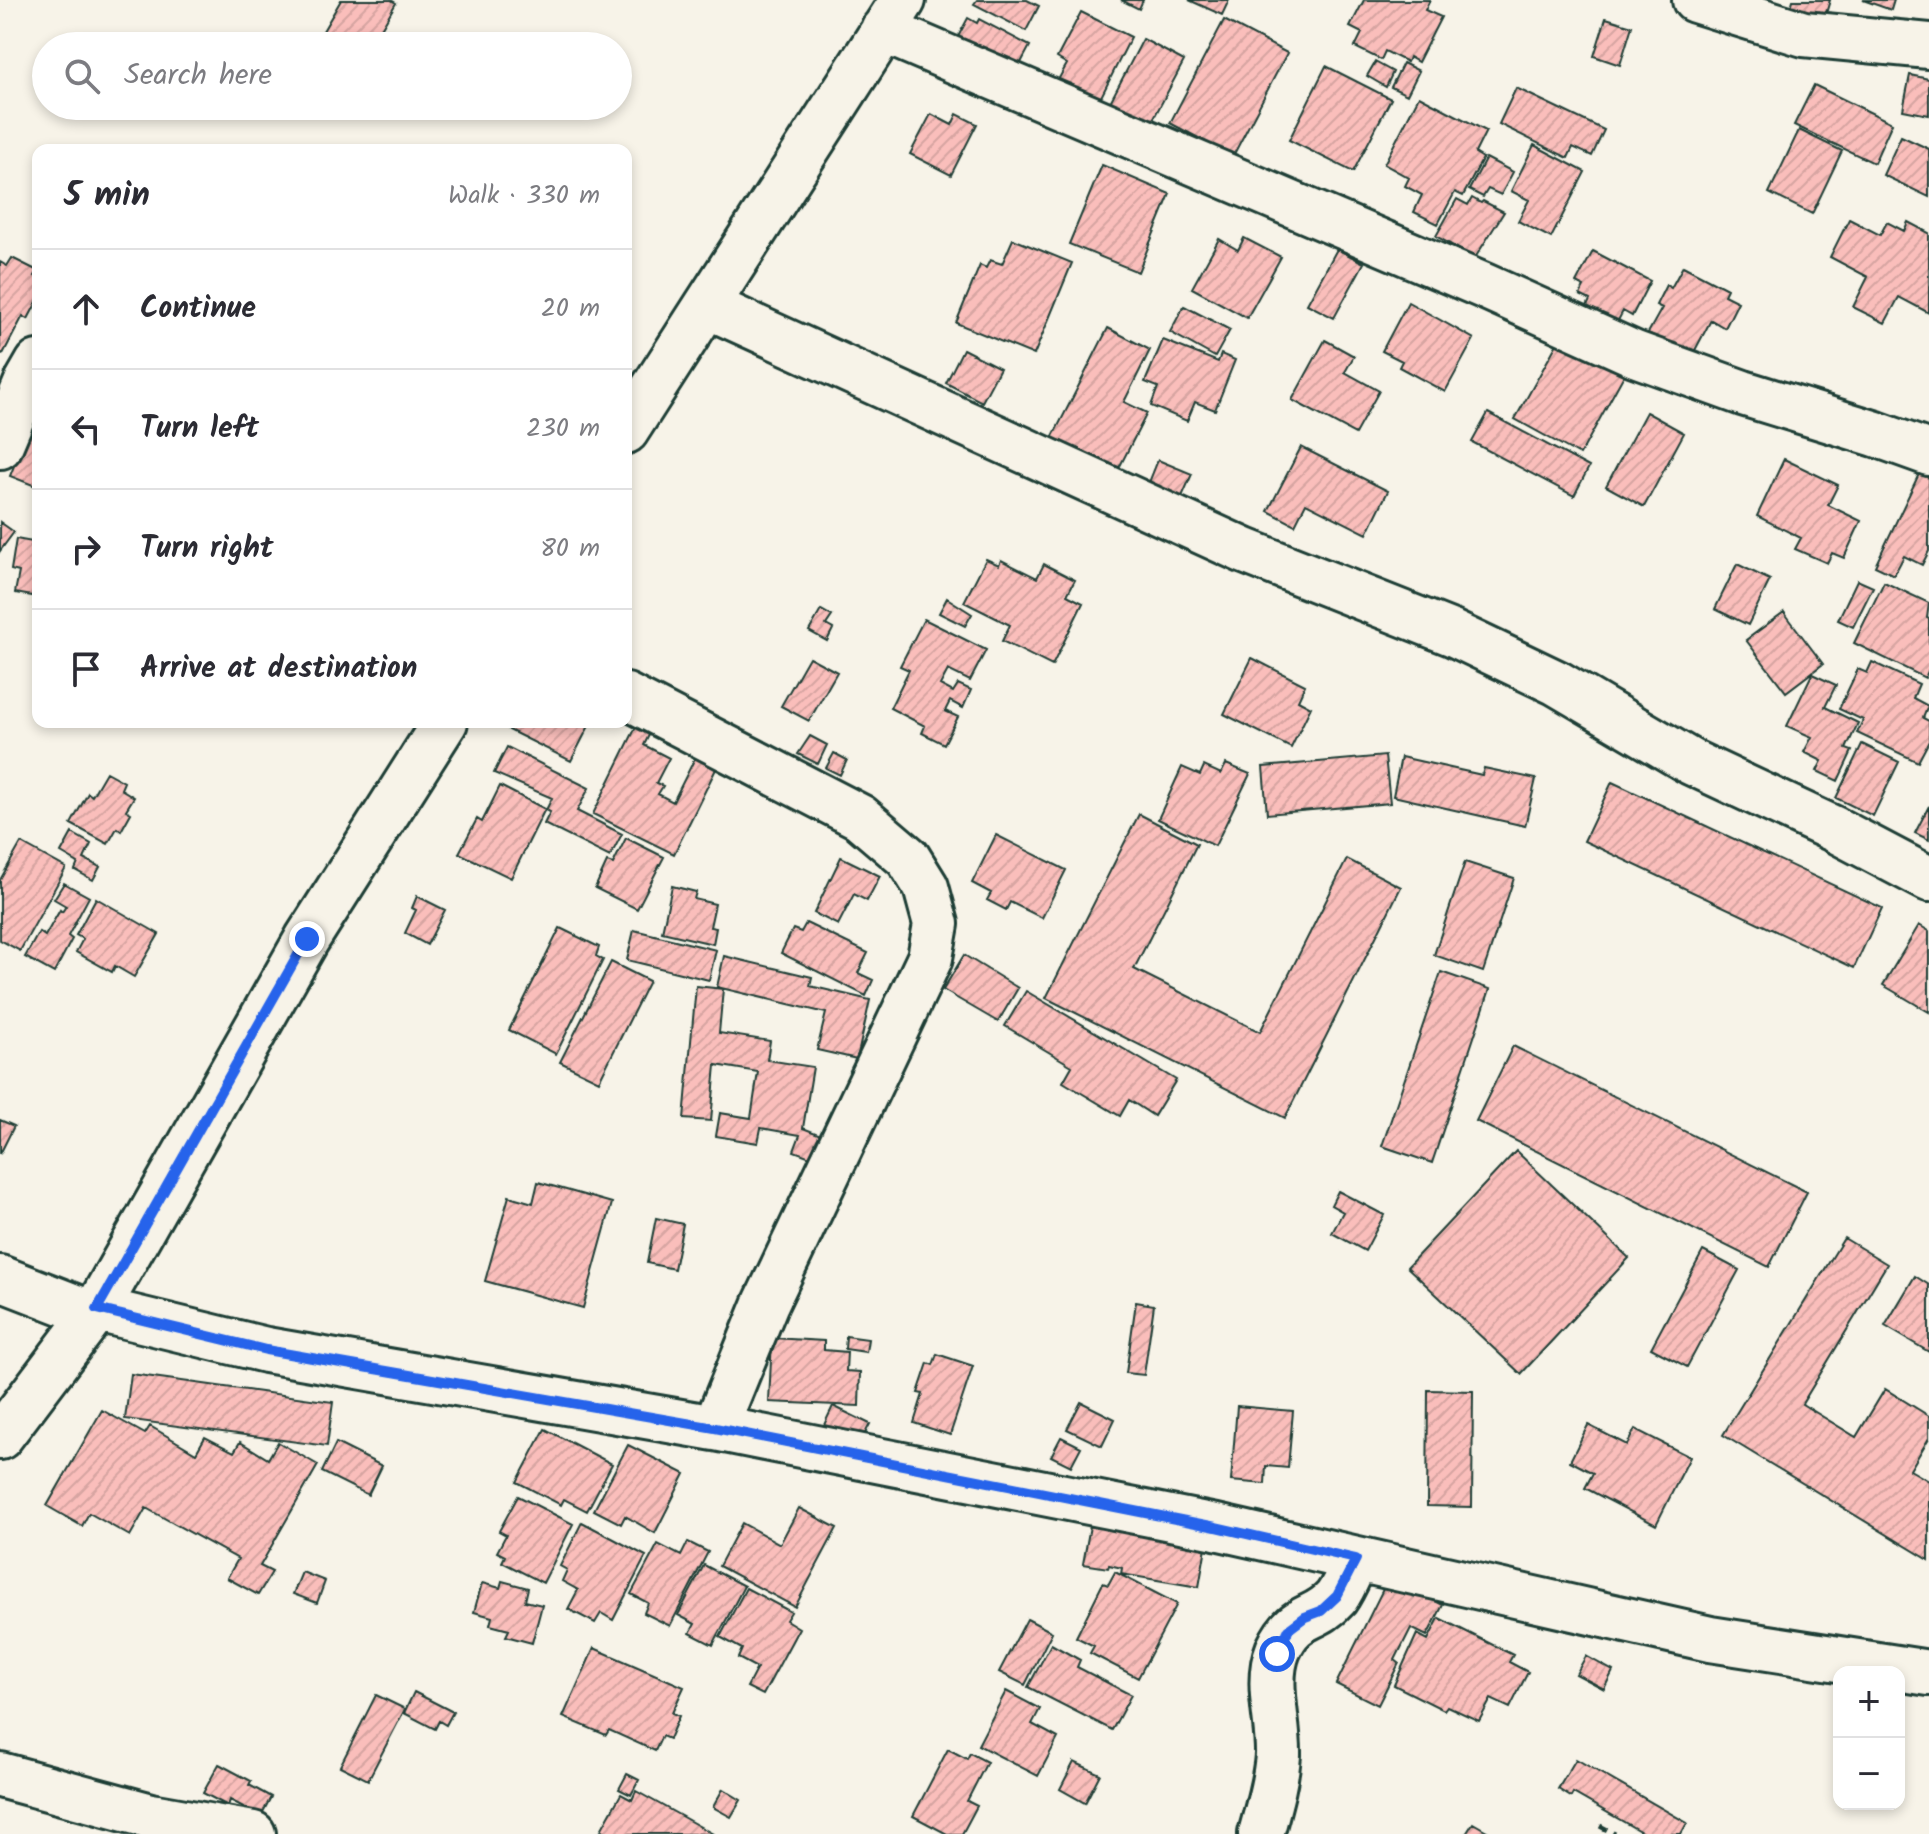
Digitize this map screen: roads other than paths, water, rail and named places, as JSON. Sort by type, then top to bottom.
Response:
[{"type":"street","points":[[1695,0],[1804,34],[1929,46]]},
{"type":"street","points":[[632,421],[893,15],[1635,354],[1743,393],[1929,453]]},
{"type":"street","points":[[708,306],[1245,551],[1452,633],[1557,683],[1691,762],[1834,829],[1929,879]]},
{"type":"street","points":[[632,360],[669,360]]},
{"type":"street","points":[[0,446],[32,373]]},
{"type":"street","points":[[632,699],[860,817],[908,858],[926,887],[936,924],[930,958],[766,1303],[715,1428]]},
{"type":"street","points":[[0,1437],[95,1312],[307,939],[441,728]]},
{"type":"street","points":[[0,1278],[95,1312],[266,1350],[715,1428],[1216,1527],[1710,1639],[1929,1673]]},
{"type":"street","points":[[1261,1834],[1278,1755],[1273,1679],[1277,1654],[1289,1629],[1305,1617],[1321,1611],[1337,1596],[1356,1559]]},
{"type":"street","points":[[0,1775],[151,1816],[253,1834]]}]
